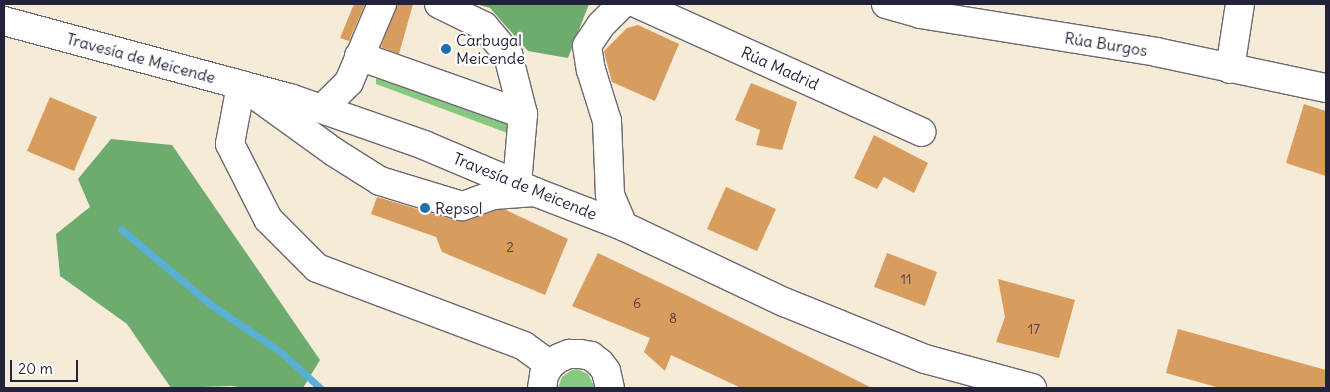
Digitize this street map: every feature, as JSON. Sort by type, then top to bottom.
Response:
[{"type":"street","points":[[322,109],[349,82],[382,4]]},
{"type":"street","points":[[439,4],[484,26],[508,55],[523,114],[526,188],[493,195],[462,206],[380,181],[334,152],[241,85],[230,144],[268,219],[317,268],[524,346],[546,377],[559,358],[569,354],[591,356],[606,371],[610,388]]},
{"type":"street","points":[[622,4],[601,25],[587,46],[591,70],[607,121],[610,195],[623,226]]},
{"type":"street","name":"Rúa Madrid","points":[[638,4],[921,132]]},
{"type":"street","name":"Rúa Burgos","points":[[886,4],[920,14],[1156,52],[1326,88]]},
{"type":"street","points":[[1230,69],[1240,4]]},
{"type":"street","name":"Travesía de Meicende","points":[[4,21],[241,85],[322,109],[424,145],[623,226],[784,302],[925,359],[1032,388]]},
{"type":"street","points":[[359,56],[523,114]]},
{"type":"street","points":[[575,208],[594,190],[610,160]]},
{"type":"green space","points":[[476,4],[589,4],[568,58],[528,51],[490,8]]},
{"type":"green space","points":[[376,72],[512,124],[510,134],[376,84]]},
{"type":"green space","points":[[111,139],[172,145],[320,360],[303,388],[245,388],[232,386],[171,388],[127,324],[60,276],[56,234],[90,207],[78,179]]},
{"type":"green space","points":[[577,369],[588,374],[595,388],[558,388],[562,377]]},
{"type":"building","points":[[354,4],[365,4],[349,41],[340,38]]},
{"type":"building","points":[[397,4],[413,4],[399,54],[381,47]]},
{"type":"building","points":[[638,25],[679,44],[655,101],[612,82],[605,56],[604,51],[627,28]]},
{"type":"building","points":[[751,83],[797,102],[782,150],[756,145],[760,130],[735,120]]},
{"type":"building","points":[[50,97],[97,117],[74,171],[27,151]]},
{"type":"building","points":[[1304,104],[1326,111],[1326,176],[1286,163]]},
{"type":"building","points":[[874,135],[928,163],[914,193],[884,177],[877,189],[854,178]]},
{"type":"building","points":[[726,187],[776,209],[757,251],[707,229]]},
{"type":"building","points":[[377,197],[458,221],[467,221],[496,210],[506,210],[568,239],[545,295],[442,252],[436,237],[371,214]]},
{"type":"building","points":[[598,253],[872,388],[741,388],[671,355],[665,371],[644,352],[650,338],[572,306]]},
{"type":"building","points":[[887,253],[937,272],[925,306],[874,287]]},
{"type":"building","points":[[998,279],[1075,300],[1059,358],[996,342],[1005,317]]},
{"type":"building","points":[[1178,329],[1326,370],[1326,388],[1220,388],[1166,373]]},
{"type":"waterway","points":[[121,229],[210,304],[282,353],[320,388]]},
{"type":"place","name":"Carbugal Meicende","points":[[446,49]]},
{"type":"place","name":"Repsol","points":[[425,208]]}]
